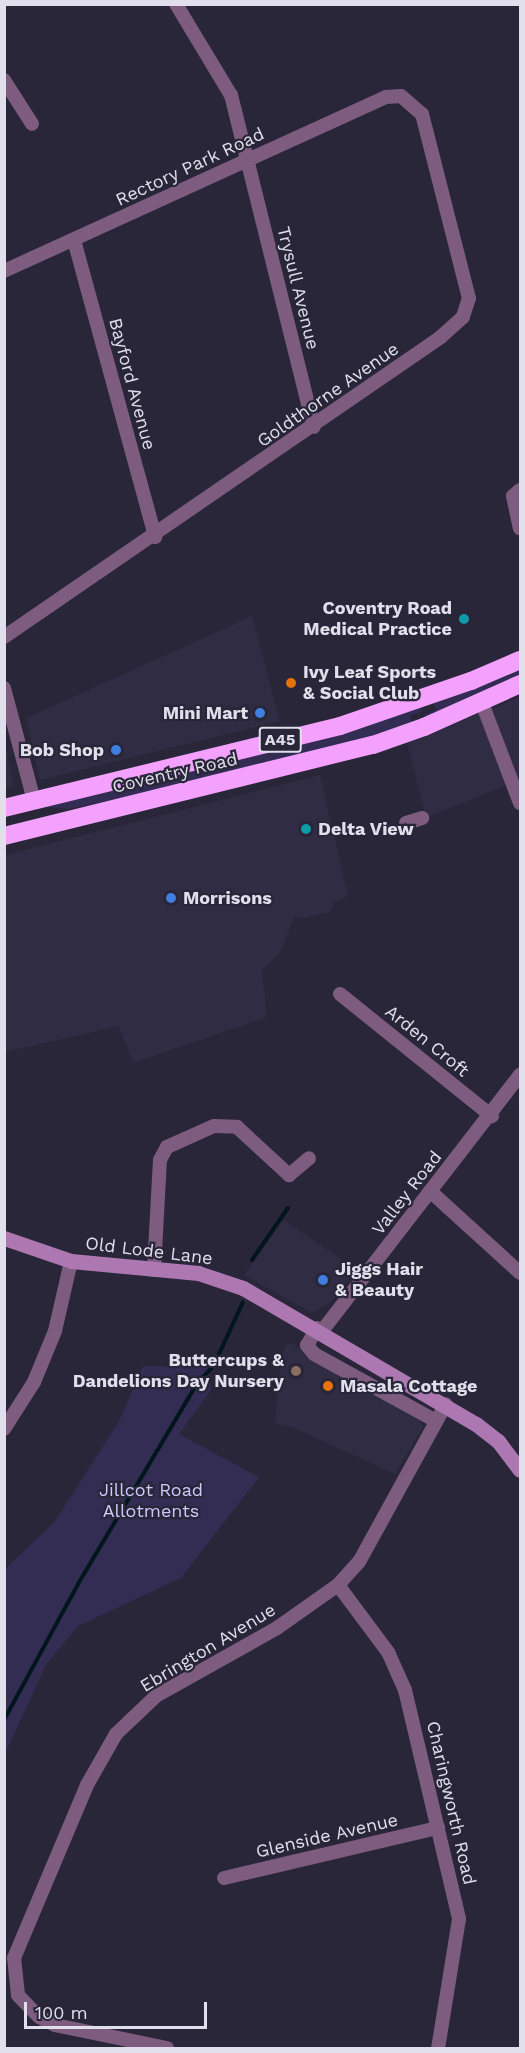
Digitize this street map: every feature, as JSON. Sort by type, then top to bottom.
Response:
[{"type":"highway","name":"Coventry Road","points":[[4,836],[42,812],[340,726],[466,683],[520,660]]},
{"type":"highway","name":"Coventry Road","points":[[4,808],[42,812],[107,810],[373,745],[482,703],[520,684]]},
{"type":"highway","points":[[4,819],[42,812]]},
{"type":"street","name":"Trysull Avenue","points":[[176,4],[226,82],[248,159],[314,427]]},
{"type":"street","points":[[4,80],[33,124]]},
{"type":"street","name":"Rectory Park Road","points":[[4,271],[390,96]]},
{"type":"street","name":"Goldthorne Avenue","points":[[4,638],[155,537],[441,337],[467,309],[467,285],[422,114],[410,99],[390,96]]},
{"type":"street","name":"Bayford Avenue","points":[[74,240],[155,537]]},
{"type":"street","points":[[520,490],[513,496],[520,528]]},
{"type":"street","points":[[4,688],[42,812]]},
{"type":"street","points":[[482,703],[520,803]]},
{"type":"street","points":[[406,823],[422,818]]},
{"type":"street","name":"Arden Croft","points":[[340,994],[492,1116]]},
{"type":"street","name":"Valley Road","points":[[319,1330],[492,1116],[520,1075]]},
{"type":"street","points":[[154,1270],[160,1160],[167,1147],[214,1126],[237,1127],[289,1175],[309,1158]]},
{"type":"street","points":[[430,1191],[520,1273]]},
{"type":"street","name":"Old Lode Lane","points":[[4,1238],[71,1261],[220,1279],[264,1298],[446,1404],[498,1441],[520,1470]]},
{"type":"street","points":[[4,1429],[34,1382],[55,1331],[71,1261]]},
{"type":"street","points":[[319,1330],[307,1345],[314,1354],[436,1421]]},
{"type":"street","name":"Ebrington Avenue","points":[[167,2049],[56,2025],[39,2017],[18,1995],[14,1958],[87,1785],[116,1734],[156,1696],[277,1628],[338,1585],[359,1562],[446,1404]]},
{"type":"street","name":"Charingworth Road","points":[[338,1585],[371,1625],[396,1667],[426,1767],[459,1919],[438,2049]]},
{"type":"street","name":"Glenside Avenue","points":[[224,1878],[438,1828]]},
{"type":"shaded area","points":[[252,616],[280,721],[40,780],[26,718]]},
{"type":"shaded area","points":[[520,697],[520,779],[426,818],[407,743]]},
{"type":"shaded area","points":[[5,745],[14,786],[4,789]]},
{"type":"shaded area","points":[[320,775],[348,896],[334,902],[330,912],[299,919],[295,916],[280,953],[262,970],[267,1017],[133,1063],[119,1026],[5,1052],[5,855]]},
{"type":"shaded area","points":[[283,1220],[356,1269],[330,1303],[312,1313],[244,1275]]},
{"type":"shaded area","points":[[289,1342],[419,1417],[423,1427],[395,1474],[292,1427],[275,1423],[279,1374],[284,1349]]},
{"type":"green space","points":[[520,667],[520,678],[427,719],[425,715],[436,710],[433,703]]},
{"type":"green space","points":[[421,706],[423,711],[409,716],[413,723],[407,727],[149,793],[68,809],[44,807]]},
{"type":"green space","name":"Jillcot Road Allotments","points":[[143,1366],[209,1367],[211,1390],[179,1434],[259,1477],[181,1578],[78,1626],[46,1665],[5,1754],[5,1569],[55,1521],[118,1423]]},
{"type":"waterway","points":[[252,1260],[288,1208]]},
{"type":"waterway","points":[[4,1720],[78,1584],[196,1385],[214,1365],[243,1302]]},
{"type":"place","name":"Coventry Road Medical Practice","points":[[464,619]]},
{"type":"place","name":"Ivy Leaf Sports & Social Club","points":[[291,683]]},
{"type":"place","name":"Mini Mart","points":[[260,713]]},
{"type":"place","name":"Bob Shop","points":[[116,750]]},
{"type":"place","name":"Delta View","points":[[306,829]]},
{"type":"place","name":"Morrisons","points":[[171,898]]},
{"type":"place","name":"Jiggs Hair & Beauty","points":[[323,1280]]},
{"type":"place","name":"Buttercups & Dandelions Day Nursery","points":[[296,1371]]},
{"type":"place","name":"Masala Cottage","points":[[328,1386]]}]
